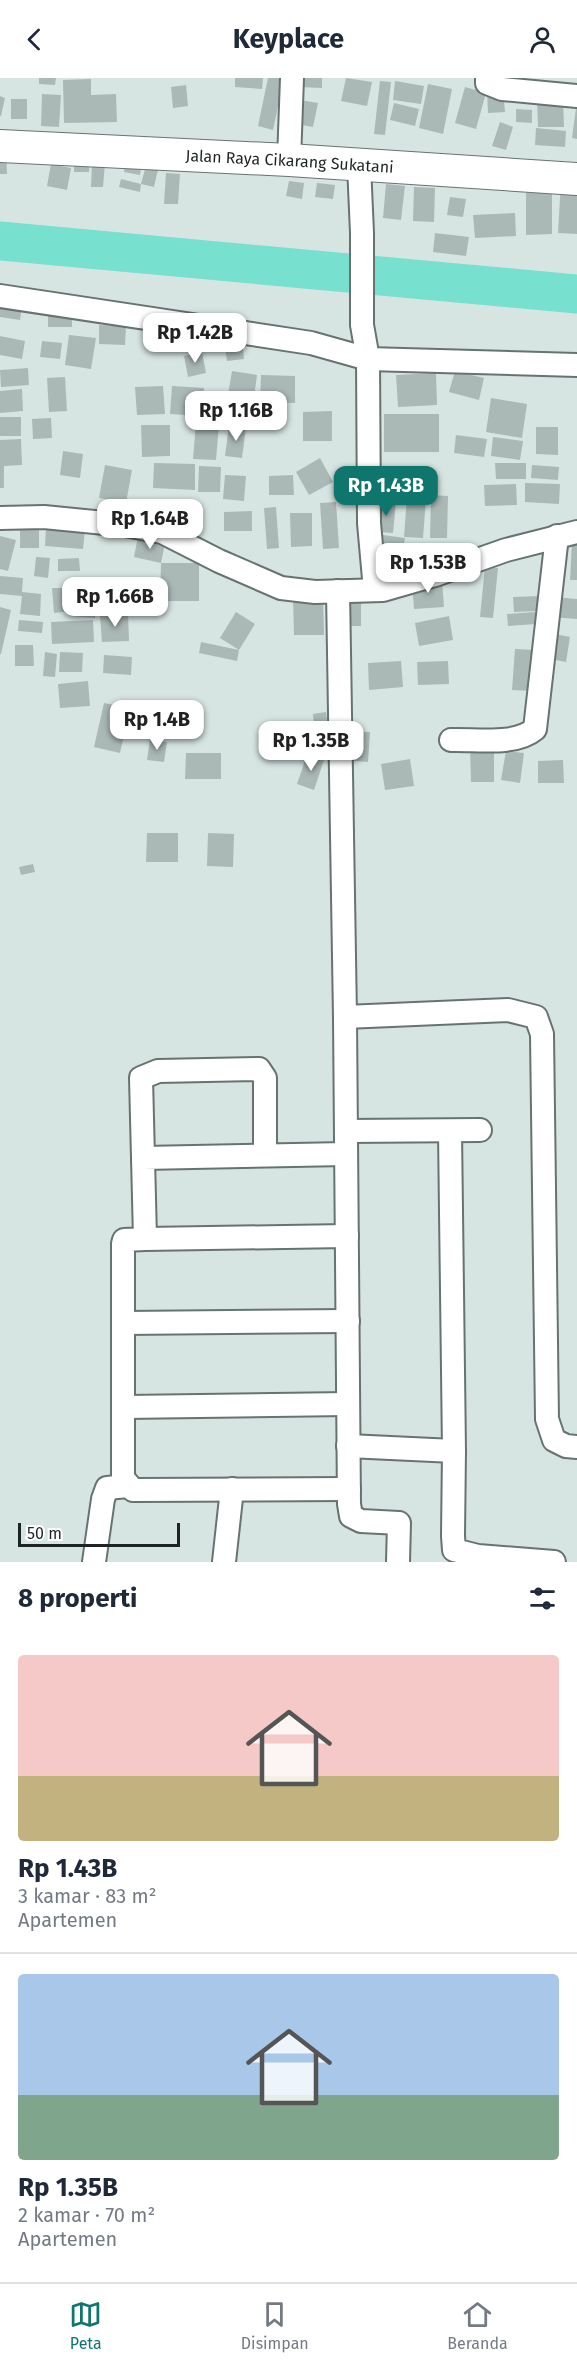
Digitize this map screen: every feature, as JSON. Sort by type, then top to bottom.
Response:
[{"type":"main road","name":"Jalan Raya Cikarang Sukatani","points":[[0,146],[289,160],[577,179]]},
{"type":"street","points":[[289,160],[292,78]]},
{"type":"street","points":[[487,78],[487,82],[502,89],[577,96]]},
{"type":"street","points":[[359,165],[362,325],[368,359],[369,523],[375,590]]},
{"type":"street","points":[[0,296],[311,343],[368,359],[577,365]]},
{"type":"street","points":[[0,518],[44,517],[125,525],[162,532],[219,561],[281,588],[315,592],[383,590],[435,575],[506,549],[567,534],[535,729],[528,734],[508,739],[451,740]]},
{"type":"street","points":[[338,591],[349,1489],[351,1516],[361,1521],[399,1523],[398,1562]]},
{"type":"street","points":[[345,1017],[508,1011],[536,1017],[542,1034],[547,1419],[554,1440],[566,1446],[577,1447]]},
{"type":"street","points":[[145,1239],[141,1078],[158,1071],[260,1069],[265,1078],[265,1154]]},
{"type":"street","points":[[346,1131],[480,1130]]},
{"type":"street","points":[[450,1131],[454,1550],[478,1559],[554,1562]]},
{"type":"street","points":[[143,1158],[346,1154]]},
{"type":"street","points":[[347,1236],[124,1240],[123,1478],[133,1490],[349,1489]]},
{"type":"street","points":[[124,1323],[348,1321]]},
{"type":"street","points":[[124,1407],[348,1404]]},
{"type":"street","points":[[348,1446],[454,1451]]},
{"type":"street","points":[[94,1562],[103,1499],[107,1488],[128,1486]]},
{"type":"street","points":[[224,1562],[232,1490]]},
{"type":"building","points":[[39,78],[56,78],[55,85],[39,84]]},
{"type":"building","points":[[235,78],[263,78],[262,89],[235,87]]},
{"type":"building","points":[[268,78],[284,78],[273,130],[258,126]]},
{"type":"building","points":[[299,78],[322,78],[322,88],[298,87]]},
{"type":"building","points":[[346,78],[372,82],[367,106],[341,101]]},
{"type":"building","points":[[91,79],[91,95],[116,94],[117,122],[64,123],[63,80]]},
{"type":"building","points":[[380,81],[391,82],[385,135],[374,134]]},
{"type":"building","points":[[395,81],[424,86],[421,104],[393,100]]},
{"type":"building","points":[[428,84],[452,89],[443,134],[419,128]]},
{"type":"building","points":[[186,85],[188,106],[173,108],[171,87]]},
{"type":"building","points":[[465,87],[486,93],[476,129],[455,123]]},
{"type":"building","points":[[503,90],[505,112],[488,113],[487,91]]},
{"type":"building","points":[[42,94],[61,95],[59,127],[41,126]]},
{"type":"building","points":[[0,96],[5,98],[1,116],[0,116]]},
{"type":"building","points":[[537,97],[563,97],[564,127],[538,127]]},
{"type":"building","points":[[11,99],[27,99],[27,119],[11,119]]},
{"type":"building","points":[[300,100],[318,103],[313,127],[296,124]]},
{"type":"building","points":[[394,103],[419,109],[415,126],[390,120]]},
{"type":"building","points":[[577,108],[577,139],[572,138]]},
{"type":"building","points":[[516,109],[532,110],[532,123],[516,122]]},
{"type":"building","points":[[500,122],[513,127],[506,150],[492,146]]},
{"type":"building","points":[[536,128],[566,131],[565,147],[535,145]]},
{"type":"building","points":[[75,146],[90,147],[89,172],[74,172]]},
{"type":"building","points":[[0,147],[6,147],[7,174],[0,174]]},
{"type":"building","points":[[147,162],[159,165],[154,187],[141,184]]},
{"type":"building","points":[[92,163],[105,163],[103,187],[91,187]]},
{"type":"building","points":[[51,164],[71,168],[67,190],[47,186]]},
{"type":"building","points":[[125,164],[141,167],[140,175],[124,172]]},
{"type":"building","points":[[166,173],[180,174],[178,204],[164,204]]},
{"type":"building","points":[[121,179],[141,184],[140,192],[119,187]]},
{"type":"building","points":[[289,181],[304,183],[302,199],[286,196]]},
{"type":"building","points":[[561,181],[577,182],[577,234],[558,233]]},
{"type":"building","points":[[317,183],[335,185],[333,199],[315,197]]},
{"type":"building","points":[[386,184],[405,186],[401,220],[383,218]]},
{"type":"building","points":[[414,187],[435,188],[434,222],[413,221]]},
{"type":"building","points":[[526,193],[552,193],[552,234],[526,235]]},
{"type":"building","points":[[450,197],[466,199],[463,217],[447,215]]},
{"type":"building","points":[[515,213],[516,236],[475,238],[473,215]]},
{"type":"building","points":[[435,233],[469,237],[466,256],[433,252]]},
{"type":"building","points":[[0,302],[22,306],[20,320],[0,317]]},
{"type":"building","points":[[48,315],[72,315],[72,327],[48,327]]},
{"type":"building","points":[[99,325],[126,326],[125,345],[99,344]]},
{"type":"building","points":[[241,328],[244,359],[227,361],[223,330]]},
{"type":"building","points":[[179,331],[206,331],[206,346],[179,346]]},
{"type":"building","points":[[69,335],[96,338],[91,369],[65,365]]},
{"type":"building","points":[[0,336],[25,341],[22,359],[0,355]]},
{"type":"building","points":[[42,341],[62,343],[60,359],[40,357]]},
{"type":"building","points":[[202,352],[206,373],[188,377],[184,356]]},
{"type":"building","points":[[28,368],[29,385],[1,387],[0,370]]},
{"type":"building","points":[[232,371],[257,375],[253,405],[227,401]]},
{"type":"building","points":[[455,371],[484,378],[479,400],[449,392]]},
{"type":"building","points":[[436,373],[437,405],[398,407],[396,375]]},
{"type":"building","points":[[261,375],[295,376],[295,403],[260,402]]},
{"type":"building","points":[[65,377],[67,411],[49,412],[47,378]]},
{"type":"building","points":[[163,386],[165,414],[137,415],[135,387]]},
{"type":"building","points":[[172,386],[204,388],[203,416],[170,414]]},
{"type":"building","points":[[22,389],[23,411],[0,413],[0,391]]},
{"type":"building","points":[[491,398],[527,404],[522,438],[486,432]]},
{"type":"building","points":[[332,411],[332,441],[303,441],[303,412]]},
{"type":"building","points":[[384,414],[439,414],[439,452],[384,452]]},
{"type":"building","points":[[0,417],[21,417],[21,436],[0,436]]},
{"type":"building","points":[[51,418],[52,438],[33,439],[32,419]]},
{"type":"building","points":[[196,423],[219,425],[216,460],[193,459]]},
{"type":"building","points":[[141,425],[170,425],[170,456],[142,457]]},
{"type":"building","points":[[229,425],[246,427],[242,458],[225,456]]},
{"type":"building","points":[[536,427],[558,427],[558,455],[536,454]]},
{"type":"building","points":[[456,435],[487,439],[484,457],[454,453]]},
{"type":"building","points":[[493,437],[523,441],[520,460],[491,456]]},
{"type":"building","points":[[21,439],[22,465],[4,466],[4,488],[0,488],[0,440]]},
{"type":"building","points":[[63,451],[83,454],[80,478],[60,475]]},
{"type":"building","points":[[320,458],[333,482],[309,495],[296,472]]},
{"type":"building","points":[[154,463],[195,464],[195,490],[153,488]]},
{"type":"building","points":[[495,463],[526,463],[526,479],[496,479]]},
{"type":"building","points":[[105,465],[132,470],[126,503],[99,498]]},
{"type":"building","points":[[532,465],[559,467],[558,480],[531,478]]},
{"type":"building","points":[[199,466],[221,467],[220,492],[198,492]]},
{"type":"building","points":[[419,466],[421,495],[406,496],[404,467]]},
{"type":"building","points":[[225,475],[246,476],[244,501],[223,499]]},
{"type":"building","points":[[293,475],[294,495],[269,495],[269,476]]},
{"type":"building","points":[[525,483],[560,484],[559,504],[525,502]]},
{"type":"building","points":[[516,484],[517,505],[485,506],[484,485]]},
{"type":"building","points":[[431,495],[448,496],[447,538],[430,538]]},
{"type":"building","points":[[407,497],[426,499],[423,538],[404,537]]},
{"type":"building","points":[[379,501],[396,502],[393,533],[377,532]]},
{"type":"building","points":[[336,502],[339,548],[323,549],[320,503]]},
{"type":"building","points":[[276,507],[279,548],[267,549],[264,508]]},
{"type":"building","points":[[252,511],[252,531],[224,531],[224,512]]},
{"type":"building","points":[[290,513],[312,513],[312,546],[291,547]]},
{"type":"building","points":[[20,518],[39,518],[39,548],[20,548]]},
{"type":"building","points":[[46,527],[85,529],[83,549],[45,546]]},
{"type":"building","points":[[383,535],[405,538],[402,554],[381,551]]},
{"type":"building","points":[[0,536],[16,540],[8,571],[0,569]]},
{"type":"building","points":[[138,537],[165,543],[161,563],[134,557]]},
{"type":"building","points":[[572,542],[577,542],[577,580],[570,580]]},
{"type":"building","points":[[36,557],[50,558],[48,578],[34,576]]},
{"type":"building","points":[[79,558],[80,571],[58,571],[58,559]]},
{"type":"building","points":[[161,563],[199,563],[199,601],[160,601]]},
{"type":"building","points":[[485,567],[498,568],[493,618],[480,617]]},
{"type":"building","points":[[0,576],[23,578],[22,592],[41,594],[40,616],[20,614],[22,596],[0,594]]},
{"type":"building","points":[[442,580],[444,607],[414,609],[412,582]]},
{"type":"building","points":[[72,587],[98,590],[95,618],[69,616]]},
{"type":"building","points":[[52,588],[62,588],[64,612],[54,613]]},
{"type":"building","points":[[348,594],[361,594],[361,626],[348,626]]},
{"type":"building","points":[[539,596],[539,611],[514,612],[513,597]]},
{"type":"building","points":[[323,597],[324,635],[294,635],[293,598]]},
{"type":"building","points":[[553,597],[577,599],[577,619],[551,617]]},
{"type":"building","points":[[0,607],[11,610],[1,654],[0,654]]},
{"type":"building","points":[[236,612],[255,624],[239,650],[220,638]]},
{"type":"building","points":[[535,612],[536,624],[508,626],[507,614]]},
{"type":"building","points":[[128,613],[129,641],[102,642],[100,615]]},
{"type":"building","points":[[449,616],[453,640],[419,646],[415,623]]},
{"type":"building","points":[[19,620],[43,622],[42,633],[18,631]]},
{"type":"building","points":[[93,620],[94,642],[52,644],[51,622]]},
{"type":"building","points":[[555,634],[570,637],[566,662],[550,659]]},
{"type":"building","points":[[201,642],[239,650],[237,661],[199,653]]},
{"type":"building","points":[[15,645],[33,645],[34,666],[15,666]]},
{"type":"building","points":[[515,649],[534,650],[531,691],[512,690]]},
{"type":"building","points":[[45,652],[57,654],[55,677],[43,676]]},
{"type":"building","points":[[60,652],[83,653],[82,672],[59,672]]},
{"type":"building","points":[[104,655],[132,657],[131,675],[103,673]]},
{"type":"building","points":[[401,661],[403,687],[369,690],[368,663]]},
{"type":"building","points":[[448,661],[449,684],[418,685],[417,662]]},
{"type":"building","points":[[88,681],[90,706],[60,708],[58,684]]},
{"type":"building","points":[[104,703],[130,708],[120,753],[94,747]]},
{"type":"building","points":[[159,708],[161,730],[146,731],[144,709]]},
{"type":"building","points":[[326,712],[328,726],[314,727],[313,714]]},
{"type":"building","points":[[177,714],[192,714],[192,730],[177,730]]},
{"type":"building","points":[[343,731],[370,732],[368,762],[342,760]]},
{"type":"building","points":[[150,740],[167,742],[164,762],[147,760]]},
{"type":"building","points":[[470,747],[494,747],[494,782],[471,782]]},
{"type":"building","points":[[506,751],[524,753],[520,783],[501,780]]},
{"type":"building","points":[[186,753],[221,753],[221,779],[185,779]]},
{"type":"building","points":[[307,755],[324,760],[314,790],[297,784]]},
{"type":"building","points":[[410,759],[414,786],[385,790],[381,764]]},
{"type":"building","points":[[563,760],[564,783],[538,783],[538,761]]},
{"type":"building","points":[[147,833],[178,833],[178,862],[146,862]]},
{"type":"building","points":[[208,833],[234,834],[233,867],[207,866]]},
{"type":"building","points":[[33,864],[35,872],[21,875],[19,867]]},
{"type":"waterway","points":[[0,241],[577,294]]}]
